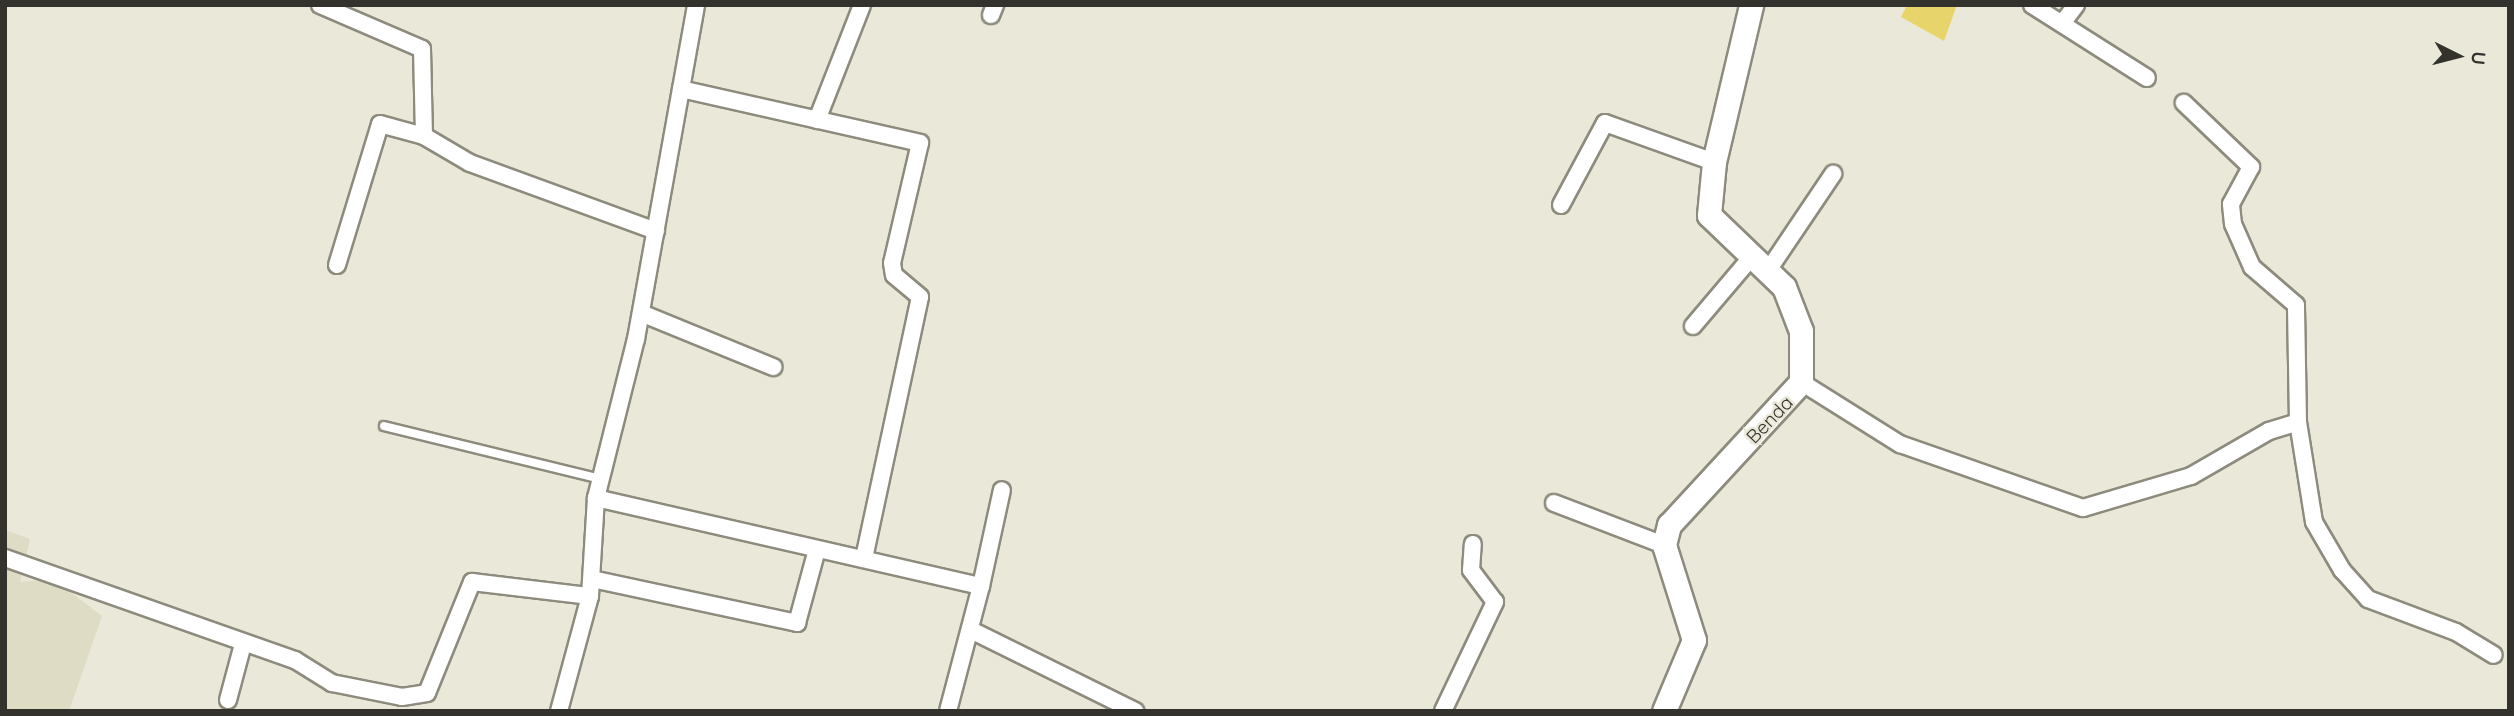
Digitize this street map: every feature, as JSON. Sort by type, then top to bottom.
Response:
[{"type":"street","points":[[320,5],[422,49],[424,135]]},
{"type":"street","points":[[559,711],[590,596],[596,498],[641,313],[696,5]]},
{"type":"street","points":[[817,120],[862,5]]},
{"type":"street","name":"Benda","points":[[1664,545],[1669,525],[1801,382],[1801,331],[1784,287],[1761,262],[1709,215],[1714,162],[1751,5]]},
{"type":"street","points":[[2032,5],[2064,22],[2147,78]]},
{"type":"street","points":[[2064,22],[2076,5]]},
{"type":"street","points":[[681,89],[920,143],[892,263],[894,275],[920,297],[864,559]]},
{"type":"street","points":[[2184,103],[2250,167],[2231,204],[2233,224],[2252,267],[2296,305],[2298,422],[2314,522],[2342,570],[2368,599],[2456,632],[2494,655]]},
{"type":"street","points":[[1561,205],[1605,123],[1714,162]]},
{"type":"street","points":[[337,265],[380,124],[424,135],[470,163],[656,231]]},
{"type":"street","points":[[1693,326],[1761,262],[1833,174]]},
{"type":"street","points":[[641,313],[773,367]]},
{"type":"street","points":[[1801,382],[1900,444],[2083,508],[2191,476],[2269,431],[2298,422]]},
{"type":"street","points":[[948,711],[973,631],[1002,490]]},
{"type":"street","points":[[596,498],[816,553],[864,559],[981,586]]},
{"type":"street","points":[[1554,503],[1664,545],[1694,640],[1664,711]]},
{"type":"street","points":[[1443,711],[1495,602],[1471,570],[1473,544]]},
{"type":"street","points":[[592,579],[797,623],[816,553]]},
{"type":"street","points":[[5,558],[312,667],[332,682],[373,694],[422,696],[472,582],[590,596]]},
{"type":"street","points":[[973,631],[1128,709]]},
{"type":"street","points":[[228,700],[243,643]]},
{"type":"lane","points":[[384,426],[601,479]]},
{"type":"shaded area","points":[[5,530],[30,539],[20,582],[53,579],[102,616],[69,711],[5,711]]},
{"type":"building","points":[[1907,5],[1957,5],[1944,41],[1901,17]]}]
